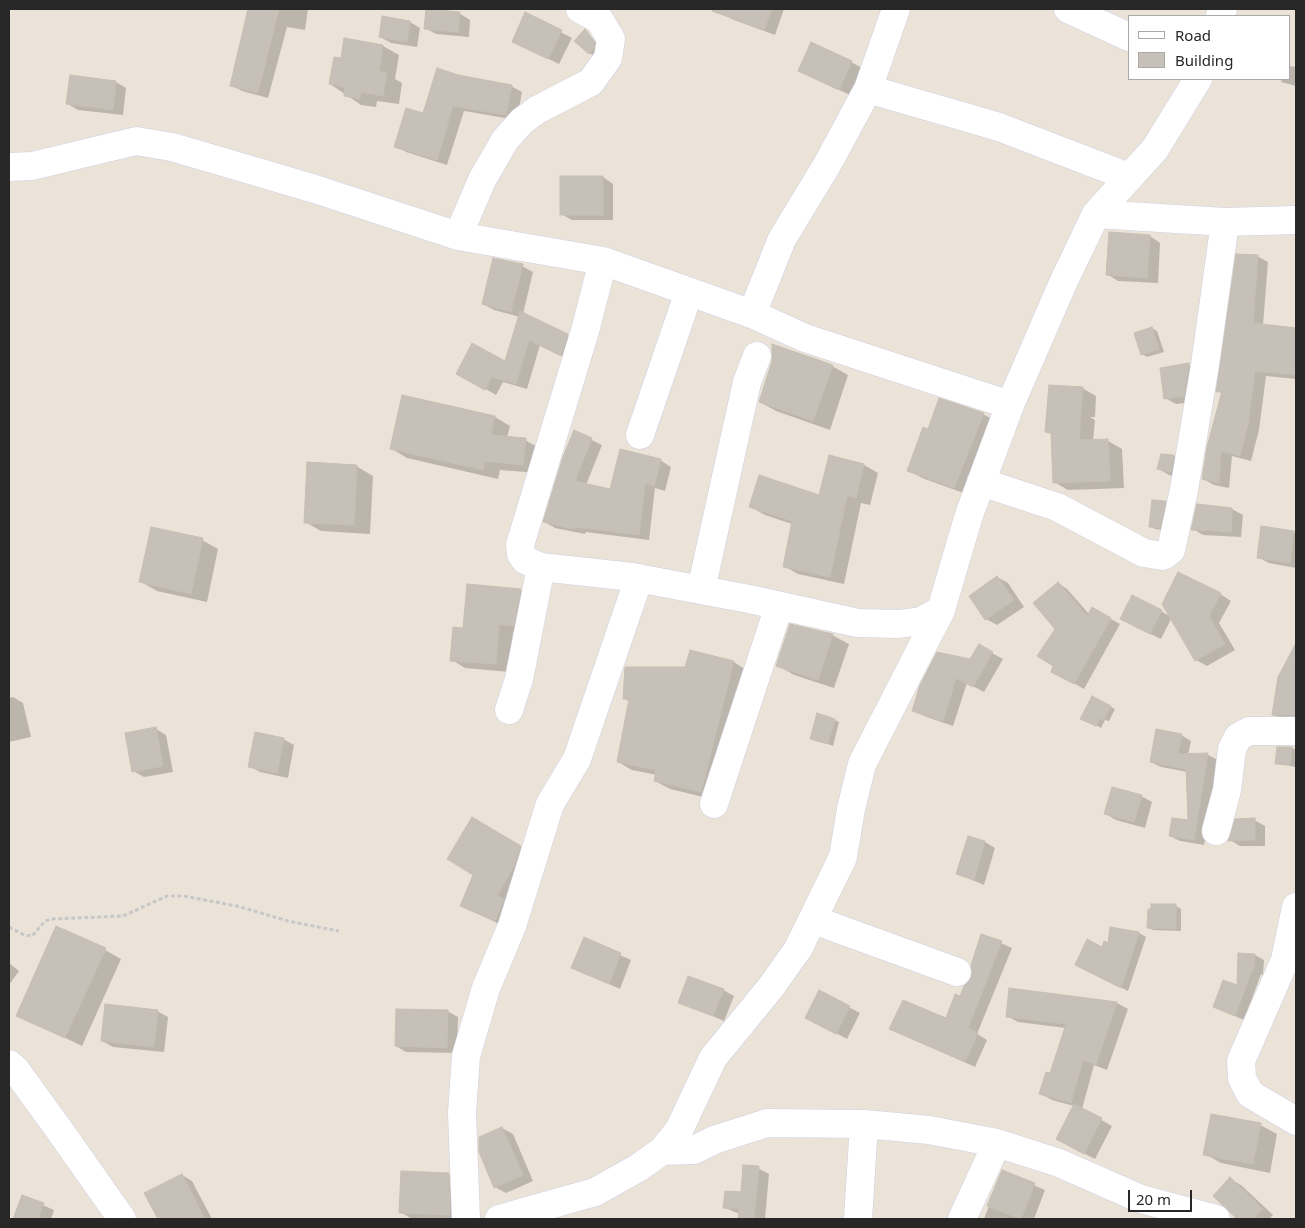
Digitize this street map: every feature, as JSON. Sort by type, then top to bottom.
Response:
[{"type":"street","points":[[458,236],[482,180],[505,140],[522,121],[537,110],[591,82],[608,58],[611,39],[599,19],[580,9]]},
{"type":"street","points":[[752,314],[782,239],[868,89],[896,9]]},
{"type":"street","points":[[1068,9],[1128,37]]},
{"type":"street","points":[[499,1219],[595,1192],[662,1152],[679,1130],[713,1058],[771,988],[798,949],[814,920],[843,857],[851,809],[862,764],[941,610],[982,482],[1010,404],[1096,214],[1155,149],[1197,80]]},
{"type":"street","points":[[868,89],[999,127],[1129,177]]},
{"type":"street","points":[[9,167],[32,166],[136,141],[172,147],[315,189],[458,236],[603,261],[752,314],[805,338],[1010,404]]},
{"type":"street","points":[[1096,214],[1225,222],[1296,220]]},
{"type":"street","points":[[982,482],[1057,507],[1144,552],[1163,556],[1171,550],[1184,490],[1205,365],[1225,222]]},
{"type":"street","points":[[603,261],[585,330],[520,545],[521,554],[525,560],[541,568],[639,578],[858,623],[899,624],[921,621],[941,610]]},
{"type":"street","points":[[640,435],[689,292]]},
{"type":"street","points":[[701,590],[747,382],[757,356]]},
{"type":"street","points":[[509,710],[519,679],[541,568]]},
{"type":"street","points":[[466,1219],[462,1113],[466,1056],[486,988],[512,926],[550,804],[577,759],[639,578]]},
{"type":"street","points":[[714,804],[779,606]]},
{"type":"street","points":[[1216,831],[1227,790],[1232,749],[1238,737],[1249,731],[1296,731]]},
{"type":"street","points":[[1296,907],[1285,960],[1241,1061],[1242,1078],[1250,1094],[1296,1121]]},
{"type":"street","points":[[814,920],[957,972]]},
{"type":"street","points":[[11,1071],[122,1219]]},
{"type":"street","points":[[662,1152],[694,1150],[714,1140],[767,1123],[864,1124],[929,1130],[997,1143],[1059,1163],[1141,1200],[1216,1219]]},
{"type":"street","points":[[858,1219],[864,1124]]},
{"type":"street","points":[[962,1219],[997,1143]]},
{"type":"path","points":[[9,927],[24,935],[32,936],[45,922],[51,919],[123,916],[167,896],[183,896],[237,906],[288,921],[339,931]]},
{"type":"building","points":[[248,9],[279,9],[258,93],[230,86]]},
{"type":"building","points":[[426,9],[460,12],[458,32],[424,29]]},
{"type":"building","points":[[713,9],[772,9],[764,30],[712,11]]},
{"type":"building","points":[[525,12],[562,30],[548,59],[512,42]]},
{"type":"building","points":[[382,16],[410,21],[407,42],[379,37]]},
{"type":"building","points":[[585,29],[595,42],[594,48],[589,54],[574,41]]},
{"type":"building","points":[[344,38],[383,45],[379,71],[387,73],[383,96],[361,92],[360,99],[344,96],[345,87],[329,84],[334,57],[341,58]]},
{"type":"building","points":[[811,42],[852,61],[839,90],[798,71]]},
{"type":"building","points":[[437,68],[458,75],[512,85],[506,115],[453,106],[437,160],[394,147],[406,108],[423,113]]},
{"type":"building","points":[[70,75],[116,81],[113,110],[66,104]]},
{"type":"building","points":[[560,176],[603,176],[603,215],[560,215]]},
{"type":"building","points":[[1109,232],[1150,235],[1147,278],[1106,275]]},
{"type":"building","points":[[1236,254],[1258,255],[1253,323],[1296,328],[1296,375],[1255,371],[1248,424],[1240,456],[1221,451],[1219,483],[1202,479],[1207,447],[1222,391],[1216,392]]},
{"type":"building","points":[[493,258],[523,264],[511,312],[482,304]]},
{"type":"building","points":[[520,311],[568,334],[561,356],[529,340],[516,384],[492,377],[485,390],[456,374],[472,343],[505,361]]},
{"type":"building","points":[[1152,327],[1159,349],[1141,355],[1134,333]]},
{"type":"building","points":[[772,344],[833,365],[813,421],[759,402],[772,361]]},
{"type":"building","points":[[1189,363],[1184,396],[1164,399],[1160,368]]},
{"type":"building","points":[[1049,385],[1083,387],[1081,409],[1076,410],[1081,411],[1079,440],[1108,439],[1110,481],[1053,483],[1051,433],[1045,432]]},
{"type":"building","points":[[402,395],[495,416],[491,435],[526,438],[523,465],[485,461],[483,470],[390,449]]},
{"type":"building","points":[[939,398],[984,413],[954,488],[907,471],[923,427],[928,429]]},
{"type":"building","points":[[574,430],[592,438],[575,481],[610,489],[620,449],[661,459],[654,486],[645,483],[639,535],[575,527],[574,529],[543,522],[563,457]]},
{"type":"building","points":[[1161,454],[1174,455],[1171,472],[1157,469]]},
{"type":"building","points":[[829,455],[864,464],[856,498],[847,496],[830,577],[783,567],[792,521],[749,507],[759,475],[819,495]]},
{"type":"building","points":[[307,462],[357,465],[354,525],[304,523]]},
{"type":"building","points":[[1152,500],[1166,501],[1160,528],[1149,527]]},
{"type":"building","points":[[1197,504],[1232,508],[1231,532],[1191,530]]},
{"type":"building","points":[[1261,526],[1294,531],[1290,563],[1257,558]]},
{"type":"building","points":[[151,527],[203,538],[191,594],[139,582]]},
{"type":"building","points":[[1178,572],[1221,593],[1209,616],[1225,644],[1195,661],[1162,604]]},
{"type":"building","points":[[997,576],[1014,600],[985,620],[969,596]]},
{"type":"building","points":[[1058,582],[1087,616],[1092,607],[1111,618],[1074,684],[1051,672],[1053,666],[1037,656],[1055,629],[1033,603]]},
{"type":"building","points":[[467,584],[521,589],[514,626],[499,624],[496,664],[450,661],[453,627],[463,628]]},
{"type":"building","points":[[1132,595],[1162,610],[1150,634],[1120,619]]},
{"type":"building","points":[[790,624],[833,634],[818,680],[776,666]]},
{"type":"building","points":[[1296,643],[1296,715],[1272,715],[1278,677]]},
{"type":"building","points":[[979,644],[993,652],[973,687],[956,678],[943,721],[912,711],[920,685],[937,652],[970,659]]},
{"type":"building","points":[[690,650],[734,661],[701,792],[654,781],[656,770],[617,762],[629,699],[623,699],[625,667],[685,667]]},
{"type":"building","points":[[1092,696],[1111,706],[1104,720],[1100,718],[1096,726],[1080,719]]},
{"type":"building","points":[[817,713],[835,719],[828,744],[810,739]]},
{"type":"building","points":[[156,727],[163,766],[132,772],[125,733]]},
{"type":"building","points":[[1156,729],[1182,734],[1178,754],[1208,753],[1194,840],[1169,836],[1172,818],[1188,820],[1186,769],[1150,762]]},
{"type":"building","points":[[255,732],[284,738],[277,773],[248,767]]},
{"type":"building","points":[[1277,747],[1292,747],[1290,765],[1275,764]]},
{"type":"building","points":[[1112,787],[1142,795],[1134,822],[1104,814]]},
{"type":"building","points":[[472,817],[521,846],[514,866],[497,896],[504,899],[495,921],[460,906],[473,875],[447,859]]},
{"type":"building","points":[[1255,818],[1255,840],[1228,841],[1235,819]]},
{"type":"building","points":[[968,836],[985,841],[974,880],[956,874]]},
{"type":"building","points":[[1151,904],[1176,904],[1176,929],[1147,928],[1148,909],[1151,909]]},
{"type":"building","points":[[56,926],[106,948],[65,1038],[16,1016]]},
{"type":"building","points":[[1110,927],[1139,932],[1121,988],[1075,965],[1087,939],[1102,947],[1104,941],[1108,943]]},
{"type":"building","points":[[981,934],[1002,941],[968,1028],[978,1033],[965,1062],[889,1029],[903,1000],[946,1018],[955,994],[960,996],[964,986],[971,978],[971,965]]},
{"type":"building","points":[[584,937],[621,953],[609,984],[571,968]]},
{"type":"building","points":[[1238,953],[1255,954],[1254,970],[1252,970],[1235,1016],[1213,1007],[1223,980],[1237,985]]},
{"type":"building","points":[[688,976],[724,989],[713,1016],[678,1003]]},
{"type":"building","points":[[1009,988],[1117,1002],[1096,1064],[1083,1060],[1071,1103],[1039,1094],[1046,1072],[1050,1073],[1066,1024],[1006,1017]]},
{"type":"building","points":[[819,990],[850,1006],[836,1034],[805,1018]]},
{"type":"building","points":[[105,1004],[158,1010],[154,1047],[101,1041]]},
{"type":"building","points":[[396,1009],[448,1010],[447,1048],[395,1046]]},
{"type":"building","points":[[1074,1104],[1102,1118],[1084,1154],[1056,1139]]},
{"type":"building","points":[[1211,1114],[1261,1123],[1253,1164],[1203,1155]]},
{"type":"building","points":[[502,1127],[523,1175],[494,1188],[479,1152],[479,1137]]},
{"type":"building","points":[[743,1165],[759,1166],[754,1219],[738,1219],[739,1209],[723,1208],[725,1191],[741,1192]]},
{"type":"building","points":[[1002,1170],[1035,1183],[1021,1219],[987,1206]]},
{"type":"building","points":[[401,1171],[449,1173],[450,1215],[399,1213]]},
{"type":"building","points":[[182,1174],[205,1219],[158,1219],[144,1193]]},
{"type":"building","points":[[1230,1177],[1263,1209],[1253,1219],[1237,1219],[1213,1196]]},
{"type":"building","points":[[22,1195],[44,1203],[38,1219],[13,1219]]}]
